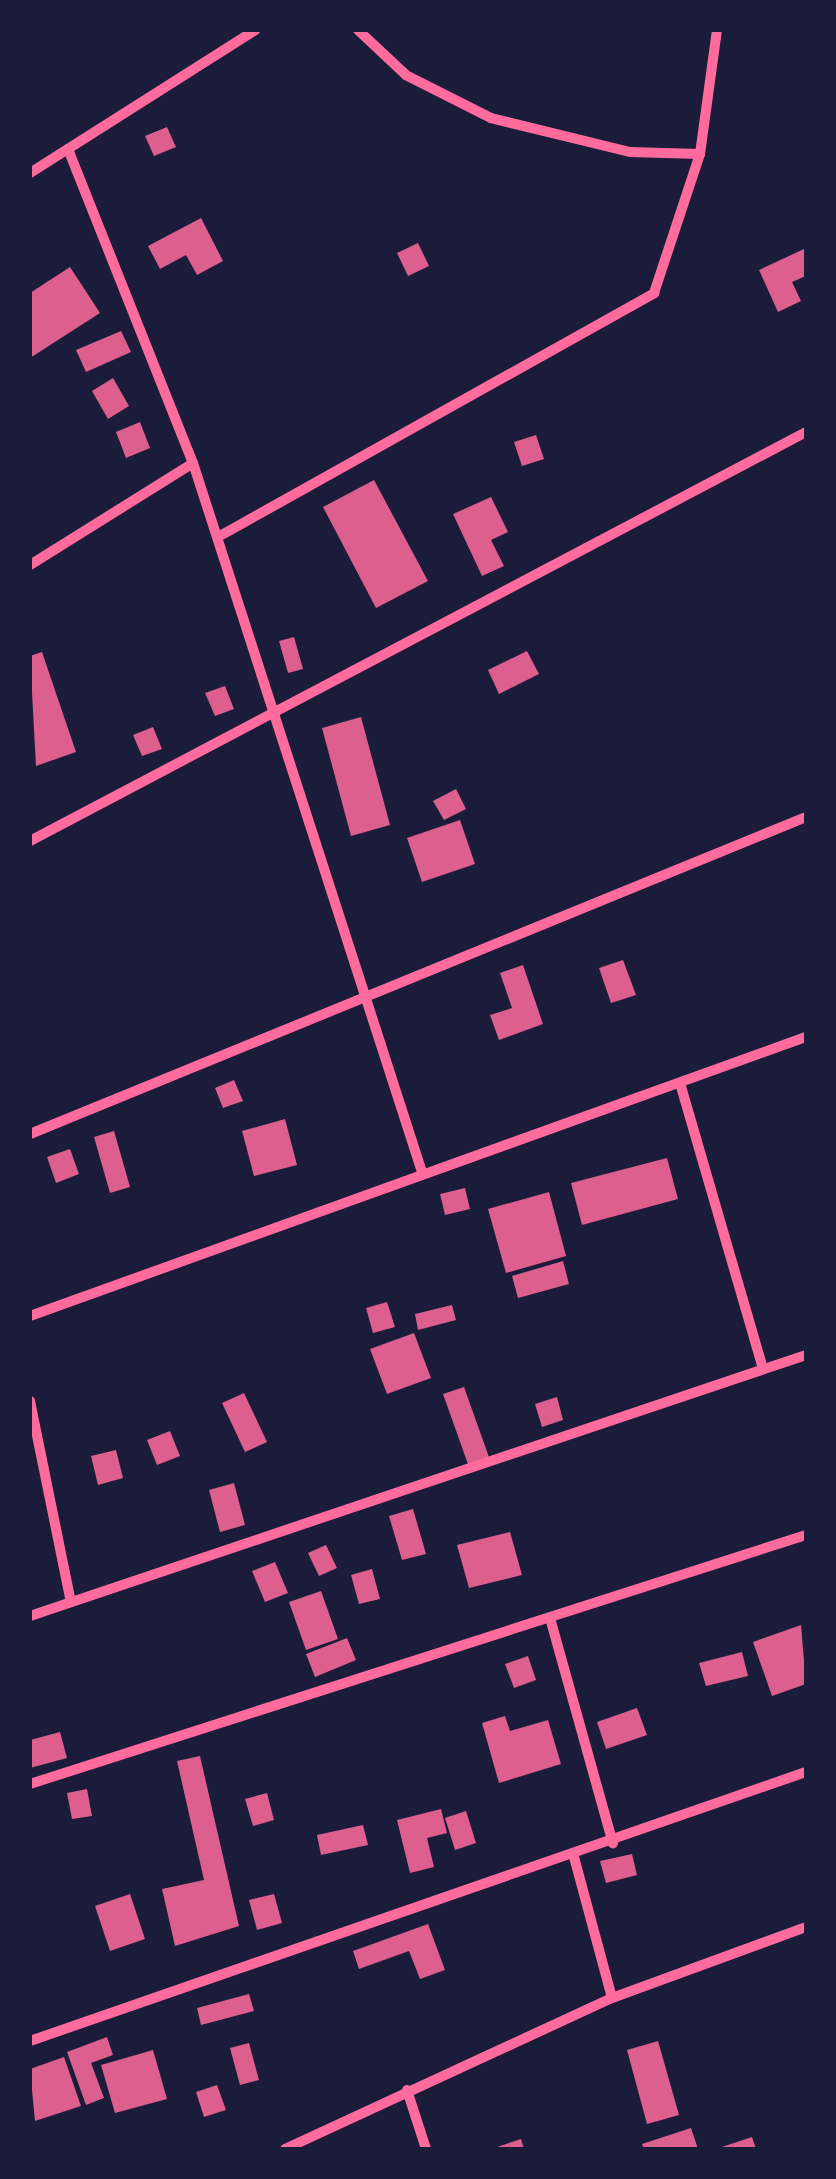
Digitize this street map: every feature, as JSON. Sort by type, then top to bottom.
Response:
[{"type":"street","points":[[30,173],[255,30]]},
{"type":"street","points":[[358,30],[406,75],[491,118],[630,152],[700,154]]},
{"type":"street","points":[[218,538],[654,293],[700,154],[717,30]]},
{"type":"street","points":[[68,149],[193,463],[422,1172]]},
{"type":"street","points":[[30,841],[806,432]]},
{"type":"street","points":[[30,565],[193,463]]},
{"type":"street","points":[[30,1134],[368,1003],[806,817]]},
{"type":"street","points":[[30,1316],[806,1037]]},
{"type":"street","points":[[680,1083],[762,1369]]},
{"type":"street","points":[[30,1616],[806,1355]]},
{"type":"street","points":[[30,1402],[71,1602]]},
{"type":"street","points":[[30,1784],[806,1535]]},
{"type":"street","points":[[550,1618],[614,1842]]},
{"type":"street","points":[[30,2041],[574,1857],[806,1772]]},
{"type":"street","points":[[574,1857],[612,1998]]},
{"type":"street","points":[[285,2149],[612,1998],[806,1927]]},
{"type":"street","points":[[406,2090],[426,2149]]},
{"type":"building","points":[[167,127],[176,147],[154,156],[145,136]]},
{"type":"building","points":[[201,218],[223,261],[197,275],[186,255],[160,269],[148,246]]},
{"type":"building","points":[[418,243],[429,266],[408,276],[397,253]]},
{"type":"building","points":[[806,248],[806,276],[792,282],[801,301],[778,312],[759,270]]},
{"type":"building","points":[[70,267],[100,313],[30,358],[30,293]]},
{"type":"building","points":[[121,331],[131,352],[86,372],[76,350]]},
{"type":"building","points":[[113,378],[129,406],[108,419],[92,391]]},
{"type":"building","points":[[140,422],[150,448],[126,458],[116,432]]},
{"type":"building","points":[[536,435],[544,459],[522,466],[514,442]]},
{"type":"building","points":[[374,480],[428,581],[376,608],[323,507]]},
{"type":"building","points":[[491,497],[508,532],[491,540],[504,566],[482,576],[453,514]]},
{"type":"building","points":[[294,637],[303,669],[288,673],[279,641]]},
{"type":"building","points":[[527,651],[539,674],[499,694],[488,670]]},
{"type":"building","points":[[42,652],[76,752],[36,766],[30,656]]},
{"type":"building","points":[[225,686],[234,709],[215,716],[205,693]]},
{"type":"building","points":[[361,717],[390,825],[351,836],[322,728]]},
{"type":"building","points":[[153,727],[162,749],[142,756],[133,735]]},
{"type":"building","points":[[456,789],[466,809],[444,820],[433,801]]},
{"type":"building","points":[[460,820],[475,864],[422,882],[407,838]]},
{"type":"building","points":[[623,960],[636,995],[611,1003],[599,968]]},
{"type":"building","points":[[523,965],[543,1024],[499,1040],[490,1015],[512,1008],[500,973]]},
{"type":"building","points":[[234,1080],[243,1101],[223,1108],[215,1088]]},
{"type":"building","points":[[285,1119],[297,1165],[254,1176],[242,1131]]},
{"type":"building","points":[[114,1131],[130,1187],[110,1193],[94,1137]]},
{"type":"building","points":[[70,1149],[79,1174],[56,1183],[47,1157]]},
{"type":"building","points":[[667,1158],[678,1199],[582,1225],[571,1183]]},
{"type":"building","points":[[465,1188],[470,1209],[445,1215],[440,1194]]},
{"type":"building","points":[[549,1192],[566,1256],[506,1273],[488,1209]]},
{"type":"building","points":[[563,1261],[569,1284],[518,1298],[512,1276]]},
{"type":"building","points":[[387,1302],[395,1327],[373,1333],[366,1308]]},
{"type":"building","points":[[452,1305],[456,1320],[418,1330],[415,1314]]},
{"type":"building","points":[[414,1333],[431,1378],[387,1394],[370,1349]]},
{"type":"building","points":[[464,1387],[490,1460],[469,1467],[443,1394]]},
{"type":"building","points":[[244,1393],[267,1442],[245,1452],[222,1403]]},
{"type":"building","points":[[557,1397],[563,1420],[542,1427],[535,1404]]},
{"type":"building","points":[[170,1431],[180,1456],[157,1465],[147,1440]]},
{"type":"building","points":[[116,1450],[123,1478],[98,1485],[91,1456]]},
{"type":"building","points":[[234,1483],[245,1525],[220,1532],[209,1490]]},
{"type":"building","points":[[413,1509],[426,1554],[402,1560],[389,1516]]},
{"type":"building","points":[[510,1532],[522,1575],[469,1588],[457,1545]]},
{"type":"building","points":[[326,1545],[337,1568],[319,1576],[308,1553]]},
{"type":"building","points":[[275,1562],[288,1593],[265,1602],[252,1571]]},
{"type":"building","points":[[372,1569],[380,1599],[359,1604],[351,1575]]},
{"type":"building","points":[[321,1591],[338,1639],[306,1650],[289,1602]]},
{"type":"building","points":[[801,1625],[806,1684],[772,1696],[753,1642]]},
{"type":"building","points":[[347,1638],[356,1660],[315,1677],[306,1654]]},
{"type":"building","points":[[742,1652],[748,1676],[706,1686],[699,1663]]},
{"type":"building","points":[[528,1656],[536,1680],[514,1688],[505,1664]]},
{"type":"building","points":[[637,1708],[647,1735],[606,1749],[597,1722]]},
{"type":"building","points":[[505,1716],[510,1731],[548,1720],[561,1764],[499,1783],[482,1723]]},
{"type":"building","points":[[60,1732],[67,1758],[30,1768],[30,1740]]},
{"type":"building","points":[[200,1756],[239,1926],[175,1946],[162,1889],[204,1880],[177,1761]]},
{"type":"building","points":[[87,1789],[92,1816],[72,1819],[67,1793]]},
{"type":"building","points":[[267,1793],[274,1820],[253,1826],[245,1799]]},
{"type":"building","points":[[441,1809],[447,1833],[427,1838],[434,1867],[410,1873],[397,1820]]},
{"type":"building","points":[[466,1811],[476,1843],[455,1850],[445,1818]]},
{"type":"building","points":[[363,1825],[368,1845],[321,1855],[317,1835]]},
{"type":"building","points":[[632,1854],[637,1875],[606,1883],[600,1861]]},
{"type":"building","points":[[130,1894],[145,1939],[110,1951],[95,1906]]},
{"type":"building","points":[[274,1894],[282,1923],[257,1930],[249,1900]]},
{"type":"building","points":[[428,1924],[445,1970],[420,1979],[409,1951],[359,1969],[353,1951]]},
{"type":"building","points":[[249,1994],[254,2011],[201,2025],[197,2008]]},
{"type":"building","points":[[107,2037],[113,2055],[91,2063],[104,2098],[86,2105],[67,2052]]},
{"type":"building","points":[[658,2041],[679,2115],[647,2124],[627,2050]]},
{"type":"building","points":[[249,2043],[259,2080],[240,2085],[230,2048]]},
{"type":"building","points":[[153,2050],[167,2099],[115,2113],[101,2065]]},
{"type":"building","points":[[64,2057],[81,2106],[35,2121],[30,2069]]},
{"type":"building","points":[[217,2085],[226,2110],[204,2117],[196,2092]]},
{"type":"building","points":[[691,2128],[698,2149],[644,2149],[642,2144]]},
{"type":"building","points":[[752,2137],[756,2149],[719,2149],[719,2148]]},
{"type":"building","points":[[521,2139],[524,2149],[494,2149],[494,2148]]}]
